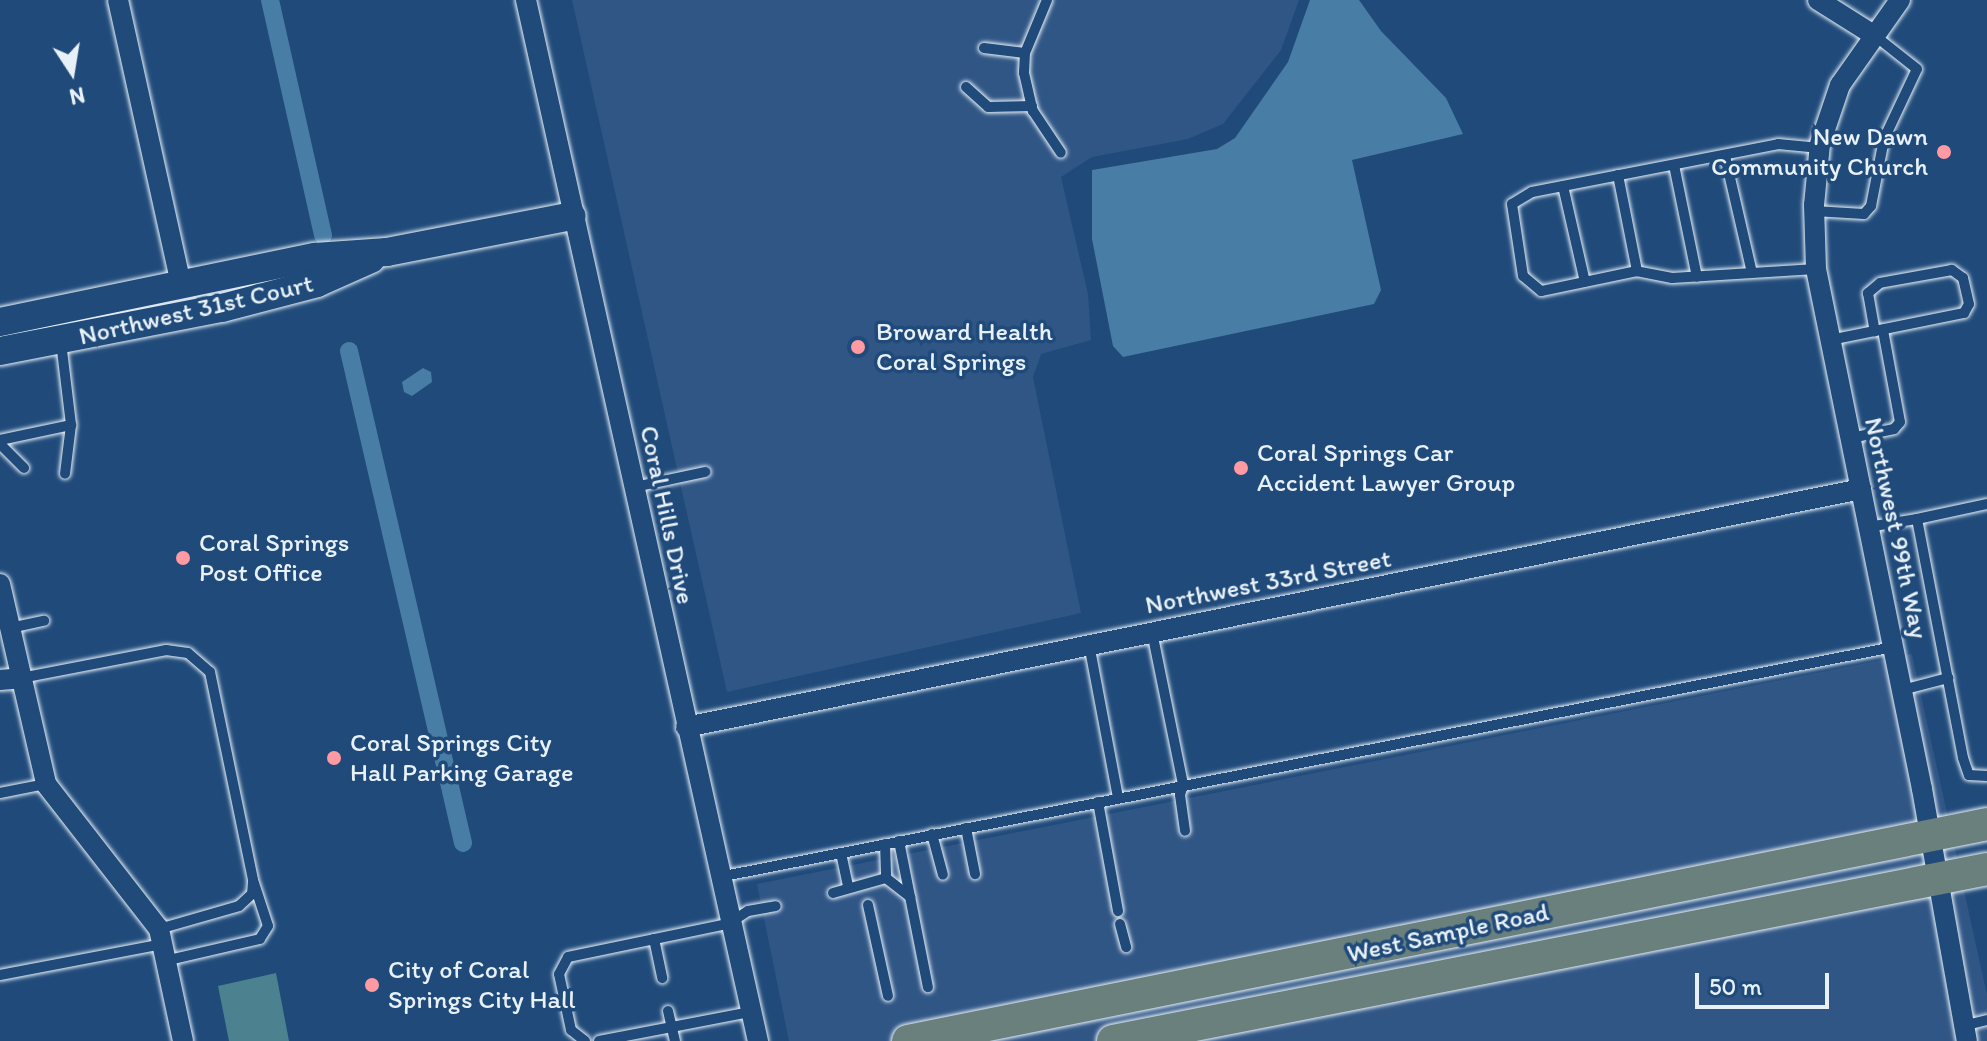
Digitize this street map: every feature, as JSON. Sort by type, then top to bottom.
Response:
[{"type":"main road","name":"West Sample Road","points":[[908,1041],[1987,824]]},
{"type":"main road","name":"West Sample Road","points":[[1113,1041],[1987,869]]},
{"type":"main road","points":[[1338,997],[1363,970],[1458,948],[1535,915]]},
{"type":"main road","points":[[1240,1016],[1315,979],[1329,957]]},
{"type":"street","points":[[118,0],[181,285]]},
{"type":"street","name":"Coral Hills Drive","points":[[526,0],[717,877],[758,1041]]},
{"type":"street","points":[[1818,0],[1872,34]]},
{"type":"street","name":"Northwest 99th Way","points":[[1900,0],[1872,34],[1840,85],[1820,148],[1814,211],[1816,269],[1894,647],[1965,1034]]},
{"type":"street","name":"Northwest 31st Court","points":[[0,322],[315,257],[387,252],[572,216]]},
{"type":"street","name":"Northwest 31st Court","points":[[0,351],[61,342],[306,286],[387,252]]},
{"type":"street","name":"Northwest 33rd Street","points":[[686,727],[1861,489]]},
{"type":"street","points":[[0,584],[46,784],[164,944],[183,1041]]},
{"type":"street","points":[[0,680],[21,678]]},
{"type":"lane","points":[[1047,0],[1025,53],[1032,106],[1061,153]]},
{"type":"lane","points":[[1814,211],[1868,212],[1886,135],[1917,69],[1872,34]]},
{"type":"lane","points":[[984,48],[1025,53]]},
{"type":"lane","points":[[966,87],[988,107],[1032,106]]},
{"type":"lane","points":[[1816,269],[1697,277],[1637,271],[1541,291],[1523,276],[1512,204],[1532,192],[1778,144],[1820,148]]},
{"type":"lane","points":[[1725,156],[1752,273]]},
{"type":"lane","points":[[1674,165],[1697,277]]},
{"type":"lane","points":[[1618,175],[1637,271]]},
{"type":"lane","points":[[1563,186],[1585,282]]},
{"type":"lane","points":[[1830,340],[1879,330],[1964,313],[1969,304],[1963,278],[1952,270],[1880,283],[1868,293],[1879,330],[1900,422],[1894,429],[1851,438]]},
{"type":"lane","points":[[61,342],[71,425],[65,474]]},
{"type":"lane","points":[[24,468],[0,442],[71,425]]},
{"type":"lane","points":[[634,487],[705,472]]},
{"type":"lane","points":[[1868,527],[1987,504]]},
{"type":"lane","points":[[1917,519],[1969,775],[1987,776]]},
{"type":"lane","points":[[10,628],[44,621]]},
{"type":"lane","points":[[1152,632],[1183,785],[1180,795],[1185,831]]},
{"type":"lane","points":[[1089,644],[1118,798]]},
{"type":"lane","points":[[717,877],[1894,647]]},
{"type":"lane","points":[[0,975],[164,944],[260,939],[268,926],[253,880],[204,664],[188,653],[166,650],[21,678]]},
{"type":"lane","points":[[1902,690],[1948,678]]},
{"type":"lane","points":[[0,793],[46,784]]},
{"type":"lane","points":[[1098,802],[1118,911]]},
{"type":"lane","points":[[966,828],[975,874]]},
{"type":"lane","points":[[932,834],[943,875]]},
{"type":"lane","points":[[899,841],[928,987]]},
{"type":"lane","points":[[885,844],[886,878],[910,897]]},
{"type":"lane","points":[[841,853],[848,887]]},
{"type":"lane","points":[[833,893],[886,878]]},
{"type":"lane","points":[[164,944],[239,906],[252,894],[253,880]]},
{"type":"lane","points":[[868,905],[888,996]]},
{"type":"lane","points":[[585,1041],[571,1030],[562,965],[574,954],[728,924],[774,906]]},
{"type":"lane","points":[[1120,924],[1126,947]]},
{"type":"lane","points":[[654,939],[662,978]]},
{"type":"lane","points":[[668,1011],[675,1041]]},
{"type":"lane","points":[[599,1041],[749,1012]]},
{"type":"lane","points":[[1965,1034],[1987,1020]]},
{"type":"shaded area","name":"Broward Health Coral Springs","points":[[572,0],[1299,0],[1281,50],[1223,124],[1188,139],[1092,157],[1061,177],[1088,294],[1091,340],[1041,354],[1033,377],[1081,613],[727,692]]},
{"type":"shaded area","points":[[1310,0],[1359,0],[1381,31],[1446,98],[1463,134],[1352,160],[1381,290],[1374,304],[1123,357],[1113,346],[1092,239],[1092,170],[1217,149],[1235,138],[1288,62]]},
{"type":"shaded area","points":[[423,368],[431,372],[432,382],[412,396],[404,392],[402,382]]},
{"type":"shaded area","points":[[1912,654],[1987,995],[1987,1041],[789,1041],[757,884]]},
{"type":"green space","points":[[276,973],[289,1041],[229,1041],[218,986]]},
{"type":"waterway","points":[[270,0],[323,235]]},
{"type":"waterway","points":[[349,351],[463,843]]},
{"type":"place","name":"New Dawn Community Church","points":[[1944,152]]},
{"type":"place","name":"Broward Health Coral Springs","points":[[858,347]]},
{"type":"place","name":"Coral Springs Car Accident Lawyer Group","points":[[1241,468]]},
{"type":"place","name":"Coral Springs Post Office","points":[[183,558]]},
{"type":"place","name":"Coral Springs City Hall Parking Garage","points":[[334,758]]},
{"type":"place","name":"City of Coral Springs City Hall","points":[[372,985]]}]
